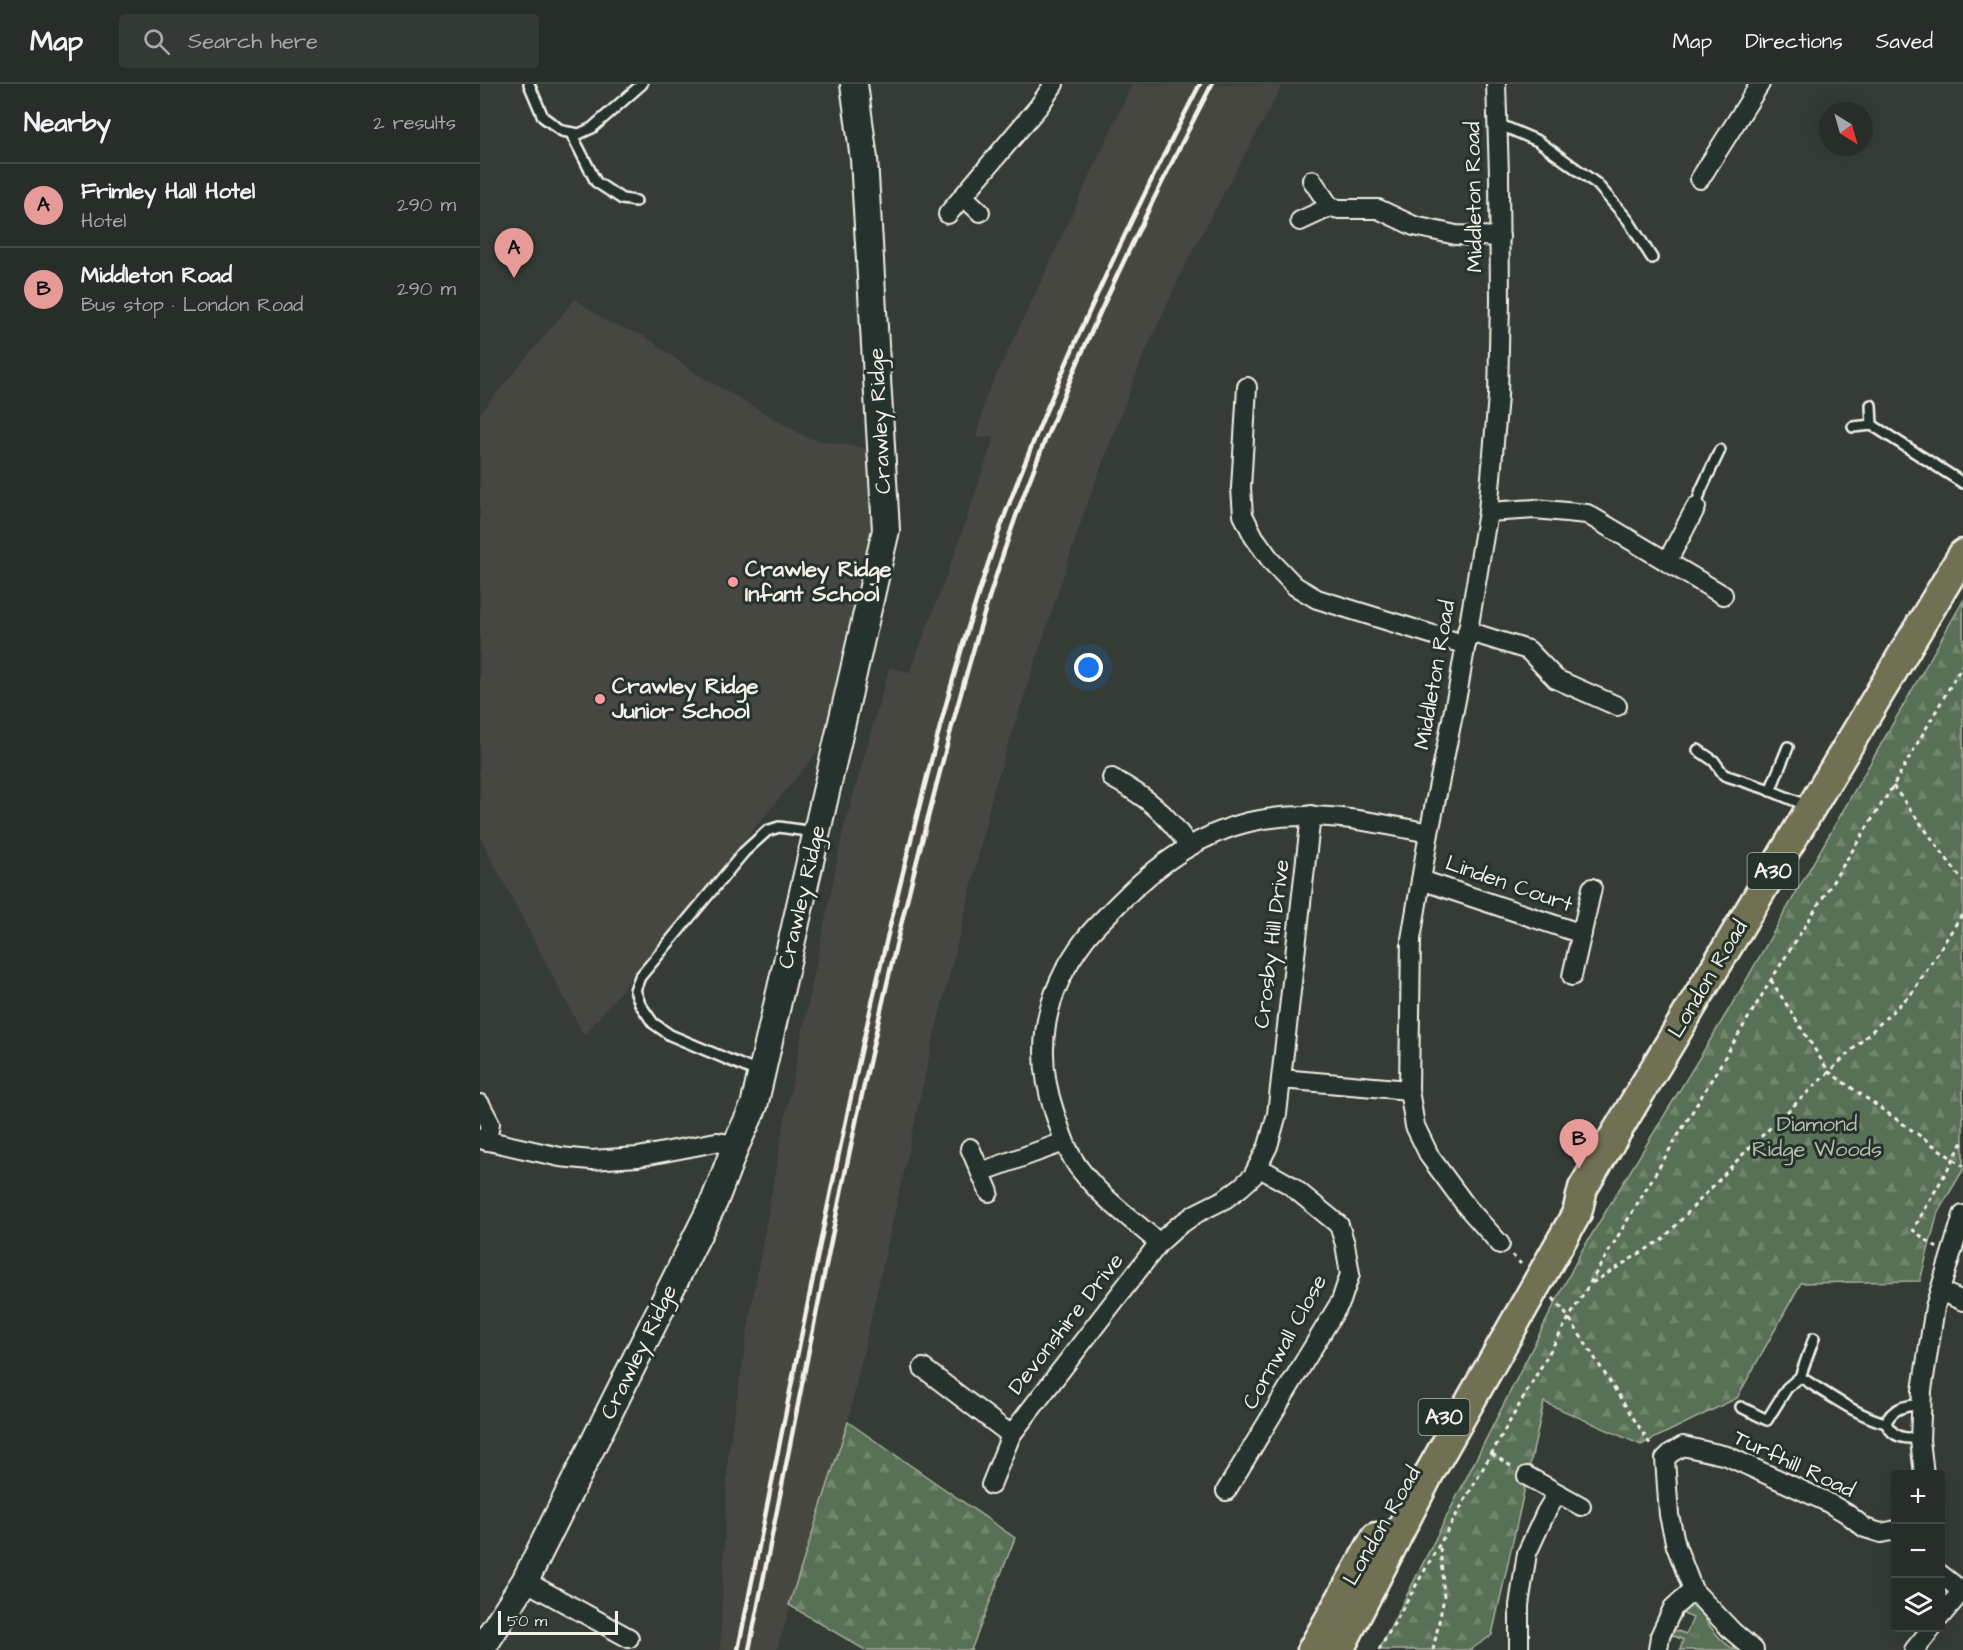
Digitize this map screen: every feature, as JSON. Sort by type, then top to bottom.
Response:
[{"type":"main road","name":"London Road","points":[[1312,1650],[1560,1214],[1566,1204],[1583,1188],[1963,554]]},
{"type":"main road","name":"London Road","points":[[1339,1650],[1430,1472],[1577,1213],[1583,1188]]},
{"type":"street","name":"Crawley Ridge","points":[[481,1650],[525,1581],[714,1202],[754,1106],[886,530],[864,159],[854,84]]},
{"type":"street","points":[[948,214],[1039,106],[1054,84]]},
{"type":"street","name":"Middleton Road","points":[[1496,84],[1500,237],[1498,396],[1488,512],[1411,939],[1409,1090],[1414,1126],[1430,1157],[1467,1207],[1500,1244]]},
{"type":"street","points":[[1700,179],[1760,84]]},
{"type":"street","points":[[1312,180],[1330,207]]},
{"type":"street","points":[[963,196],[980,212]]},
{"type":"street","points":[[1300,221],[1330,207],[1378,209],[1414,226],[1456,235],[1500,237]]},
{"type":"street","points":[[1247,387],[1241,488],[1243,515],[1254,537],[1272,562],[1294,586],[1317,599],[1467,638],[1528,650],[1556,679],[1617,706]]},
{"type":"street","points":[[1667,562],[1696,507]]},
{"type":"street","points":[[1488,512],[1535,509],[1587,514],[1723,595]]},
{"type":"street","points":[[1112,778],[1151,802],[1171,821],[1189,846]]},
{"type":"street","points":[[1159,1242],[1100,1192],[1072,1158],[1064,1142],[1048,1094],[1043,1055],[1048,1011],[1060,976],[1086,938],[1130,892],[1155,870],[1189,846],[1247,822],[1284,816],[1311,815],[1430,833]]},
{"type":"street","name":"Crosby Hill Drive","points":[[1159,1242],[1178,1226],[1241,1187],[1258,1167],[1268,1146],[1277,1114],[1311,815]]},
{"type":"street","name":"Linden Court","points":[[1421,880],[1582,934]]},
{"type":"street","name":"Linden Court","points":[[1572,976],[1592,888]]},
{"type":"street","points":[[1281,1079],[1409,1090]]},
{"type":"street","points":[[480,1104],[490,1123],[484,1140],[560,1157],[591,1160],[638,1157],[716,1142],[736,1145]]},
{"type":"street","points":[[981,1172],[1064,1142]]},
{"type":"street","points":[[970,1148],[988,1192]]},
{"type":"street","name":"Cornwall Close","points":[[1226,1491],[1248,1472],[1341,1301],[1350,1274],[1339,1225],[1290,1185],[1258,1167]]},
{"type":"street","points":[[1924,1470],[1920,1438],[1922,1390],[1935,1307],[1963,1215]]},
{"type":"street","name":"Devonshire Drive","points":[[991,1485],[1011,1435],[1159,1242]]},
{"type":"street","points":[[1940,1292],[1963,1300]]},
{"type":"street","points":[[924,1368],[1011,1435]]},
{"type":"street","name":"Turfhill Road","points":[[1668,1456],[1683,1446],[1727,1456],[1825,1501],[1846,1513],[1865,1528],[1881,1533],[1891,1531]]},
{"type":"street","points":[[1668,1456],[1669,1515],[1676,1546],[1693,1590],[1754,1650]]},
{"type":"street","points":[[1527,1476],[1581,1506]]},
{"type":"street","points":[[1519,1650],[1519,1605],[1527,1553],[1557,1494]]},
{"type":"street","points":[[1945,1577],[1962,1592],[1945,1612]]},
{"type":"street","points":[[525,1581],[629,1638]]},
{"type":"street","points":[[1658,1650],[1660,1636],[1673,1608],[1693,1590]]},
{"type":"street","points":[[1914,1650],[1929,1632]]},
{"type":"lane","points":[[529,84],[543,117],[562,131],[579,134],[592,128],[642,84]]},
{"type":"lane","points":[[1498,124],[1538,141],[1597,183],[1628,220],[1652,258]]},
{"type":"lane","points":[[571,133],[596,182],[622,199],[636,201]]},
{"type":"lane","points":[[1871,405],[1872,425]]},
{"type":"lane","points":[[1853,428],[1872,425],[1963,483]]},
{"type":"lane","points":[[1696,507],[1701,490],[1720,450]]},
{"type":"lane","points":[[1770,791],[1788,747]]},
{"type":"lane","points":[[1698,750],[1714,760],[1724,775],[1811,807]]},
{"type":"lane","points":[[761,1073],[670,1035],[653,1023],[640,1004],[635,990],[640,977],[744,852],[766,831],[778,827],[817,832]]},
{"type":"lane","points":[[1741,1407],[1767,1420],[1787,1388],[1800,1377],[1814,1338]]},
{"type":"lane","points":[[1800,1377],[1862,1413],[1886,1423],[1893,1433],[1900,1437],[1920,1438]]},
{"type":"lane","points":[[1886,1423],[1892,1411],[1901,1407],[1922,1404]]},
{"type":"path","points":[[1379,1650],[1569,1318],[1771,980],[1893,786],[1963,664]]},
{"type":"path","points":[[1893,786],[1963,881]]},
{"type":"path","points":[[1591,1284],[1663,1239],[1748,1149],[1912,993],[1963,913]]},
{"type":"path","points":[[1771,980],[1829,1072],[1963,1166]]},
{"type":"path","points":[[1950,1258],[1913,1230],[1963,1142]]},
{"type":"path","points":[[1552,1296],[1569,1318],[1652,1447],[1668,1456]]},
{"type":"path","points":[[1492,1454],[1527,1476]]},
{"type":"path","points":[[1433,1650],[1444,1598],[1439,1544]]},
{"type":"shaded area","points":[[1132,84],[1283,84],[1186,263],[1140,364],[1084,513],[993,792],[931,1049],[848,1422],[777,1650],[720,1650],[728,1454],[782,1133],[843,831],[889,668],[910,672],[954,555],[994,437],[976,438],[986,396]]},
{"type":"shaded area","name":"Crawley Ridge Junior School","points":[[575,299],[606,321],[646,337],[692,371],[808,438],[868,449],[874,532],[870,568],[819,750],[584,1036],[480,837],[480,413]]},
{"type":"green space","name":"Diamond Ridge Woods","points":[[1963,601],[1963,1170],[1938,1212],[1920,1281],[1801,1283],[1737,1398],[1641,1445],[1544,1402],[1492,1635],[1470,1650],[1379,1650],[1581,1252],[1737,996]]},
{"type":"green space","points":[[848,1422],[1015,1538],[971,1650],[865,1650],[789,1605]]},
{"type":"green space","points":[[1693,1603],[1707,1615],[1706,1621],[1720,1638],[1728,1646],[1737,1650],[1680,1650],[1683,1640],[1670,1634],[1672,1629],[1686,1634],[1693,1618],[1679,1612],[1687,1604]]},
{"type":"railway","points":[[738,1650],[860,1056],[917,816],[964,641],[1006,512],[1049,403],[1121,242],[1200,84]]},
{"type":"railway","points":[[749,1650],[869,1062],[915,868],[974,649],[1000,562],[1058,408],[1106,298],[1212,84]]},
{"type":"place","name":"Frimley Hall Hotel","points":[[514,278]]},
{"type":"place","name":"Crawley Ridge Infant School","points":[[733,582]]},
{"type":"place","name":"Crawley Ridge Junior School","points":[[600,699]]},
{"type":"place","name":"Middleton Road","points":[[1579,1169]]}]
